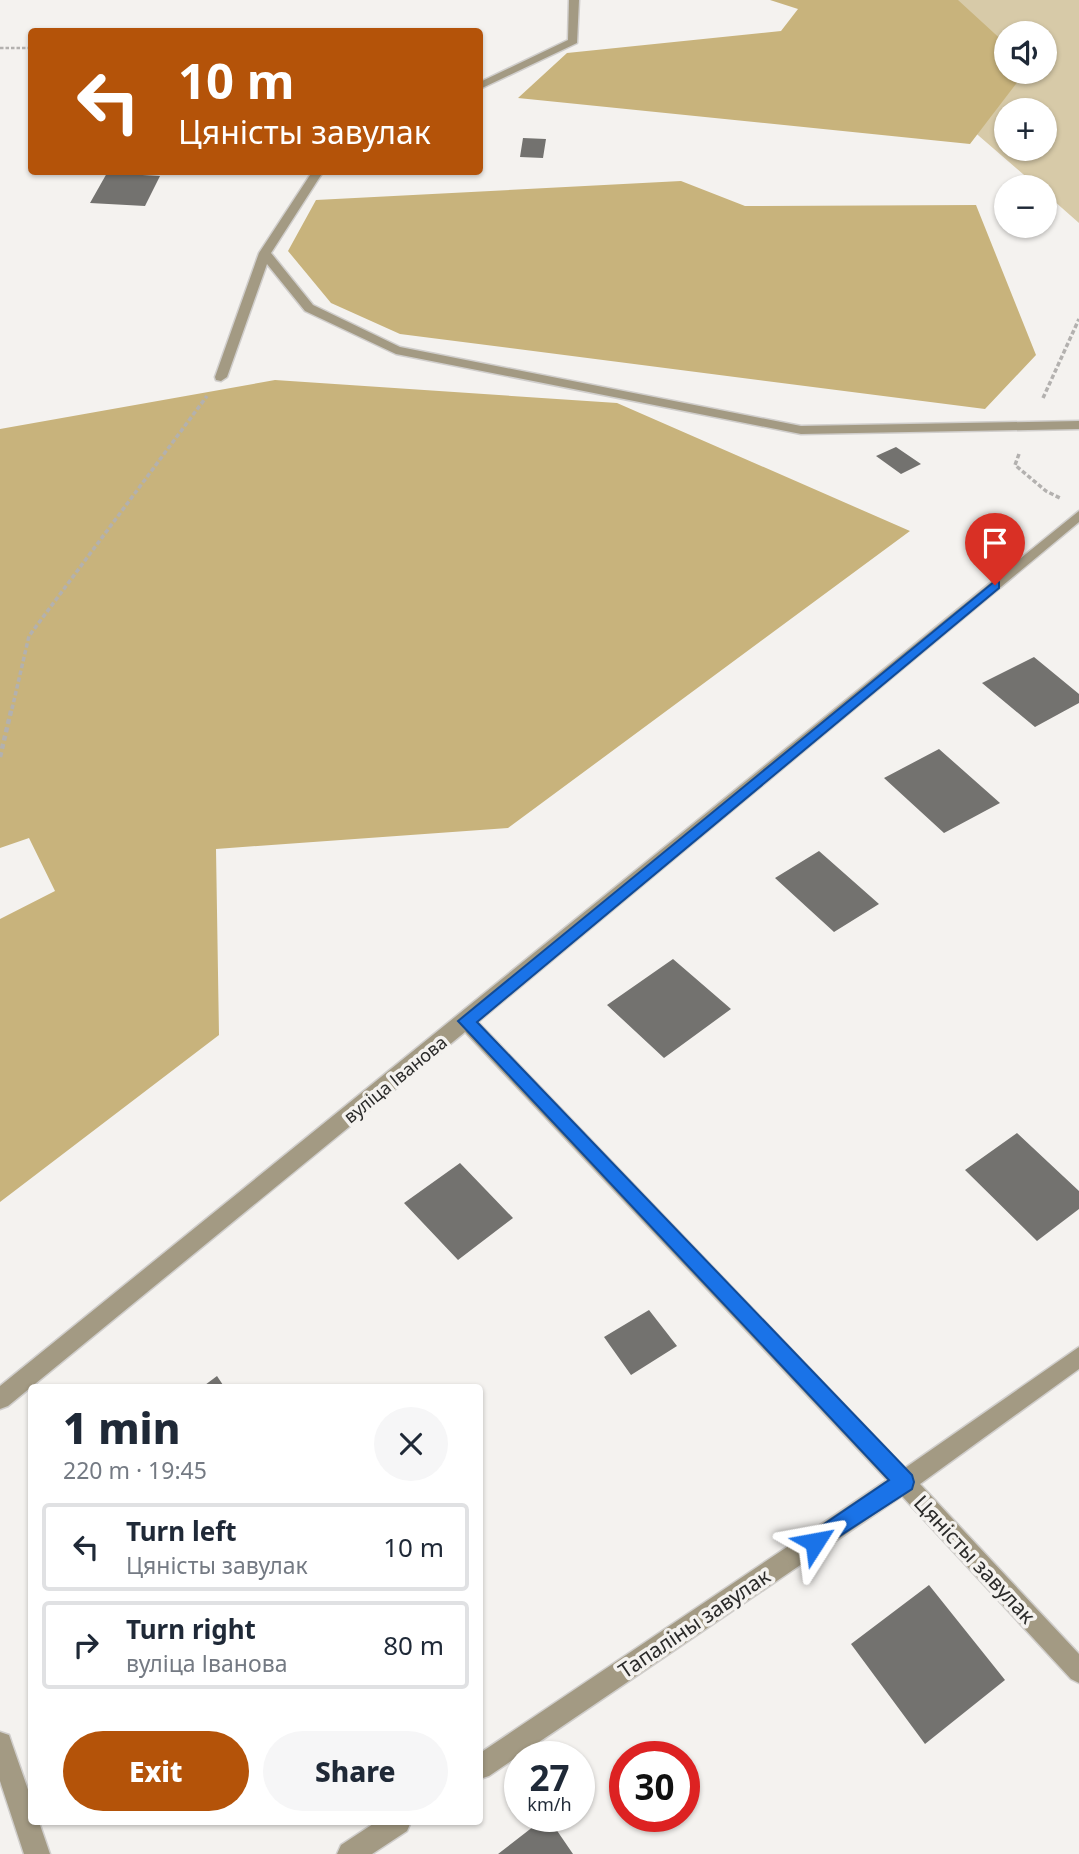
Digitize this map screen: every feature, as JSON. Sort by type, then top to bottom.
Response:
[{"type":"street","points":[[483,85],[573,41],[574,0]]},
{"type":"street","points":[[221,377],[265,253],[315,175]]},
{"type":"street","points":[[265,253],[309,308],[396,350],[802,430],[1079,425]]},
{"type":"street","name":"вуліца Іванова","points":[[0,1399],[466,1021],[1079,515]]},
{"type":"street","name":"Цяністы завулак","points":[[466,1021],[904,1482],[1079,1671]]},
{"type":"street","name":"Тапаліны завулак","points":[[483,1765],[904,1482],[1079,1357]]},
{"type":"street","points":[[0,1744],[37,1854]]},
{"type":"street","points":[[350,1854],[394,1825]]},
{"type":"path","points":[[0,48],[28,48]]},
{"type":"path","points":[[0,757],[29,636],[221,377]]},
{"type":"shaded area","points":[[770,0],[958,0],[994,33],[994,84],[1016,84],[1005,98],[994,98],[994,113],[970,144],[518,98],[567,53],[781,31],[798,9]]},
{"type":"shaded area","points":[[822,0],[1079,0],[1079,223],[1057,204],[1057,175],[1024,175],[1008,161],[1057,161],[1057,98],[994,98],[994,149]]},
{"type":"shaded area","points":[[681,181],[745,206],[976,205],[1036,355],[985,409],[400,334],[331,303],[288,251],[316,200]]},
{"type":"shaded area","points":[[275,380],[617,403],[910,531],[508,828],[216,849],[219,1035],[0,1202],[0,919],[55,891],[29,838],[0,848],[0,429]]},
{"type":"building","points":[[523,138],[546,139],[543,158],[520,157]]},
{"type":"building","points":[[106,175],[160,176],[145,206],[90,203]]},
{"type":"building","points":[[896,447],[921,464],[901,474],[876,456]]},
{"type":"building","points":[[1034,657],[1079,694],[1079,703],[1035,727],[982,683]]},
{"type":"building","points":[[939,749],[1000,803],[944,833],[884,778]]},
{"type":"building","points":[[819,851],[879,904],[834,932],[775,878]]},
{"type":"building","points":[[673,959],[731,1009],[664,1058],[607,1005]]},
{"type":"building","points":[[1017,1133],[1079,1191],[1079,1209],[1037,1241],[965,1170]]},
{"type":"building","points":[[460,1163],[513,1218],[458,1260],[404,1203]]},
{"type":"building","points":[[649,1310],[677,1346],[631,1375],[604,1337]]},
{"type":"building","points":[[217,1376],[222,1384],[206,1384]]},
{"type":"building","points":[[929,1585],[1005,1680],[925,1744],[851,1644]]},
{"type":"building","points":[[526,1832],[558,1832],[573,1854],[498,1854]]},
{"type":"route","points":[[815,1542],[904,1482],[466,1021],[995,585]]}]
